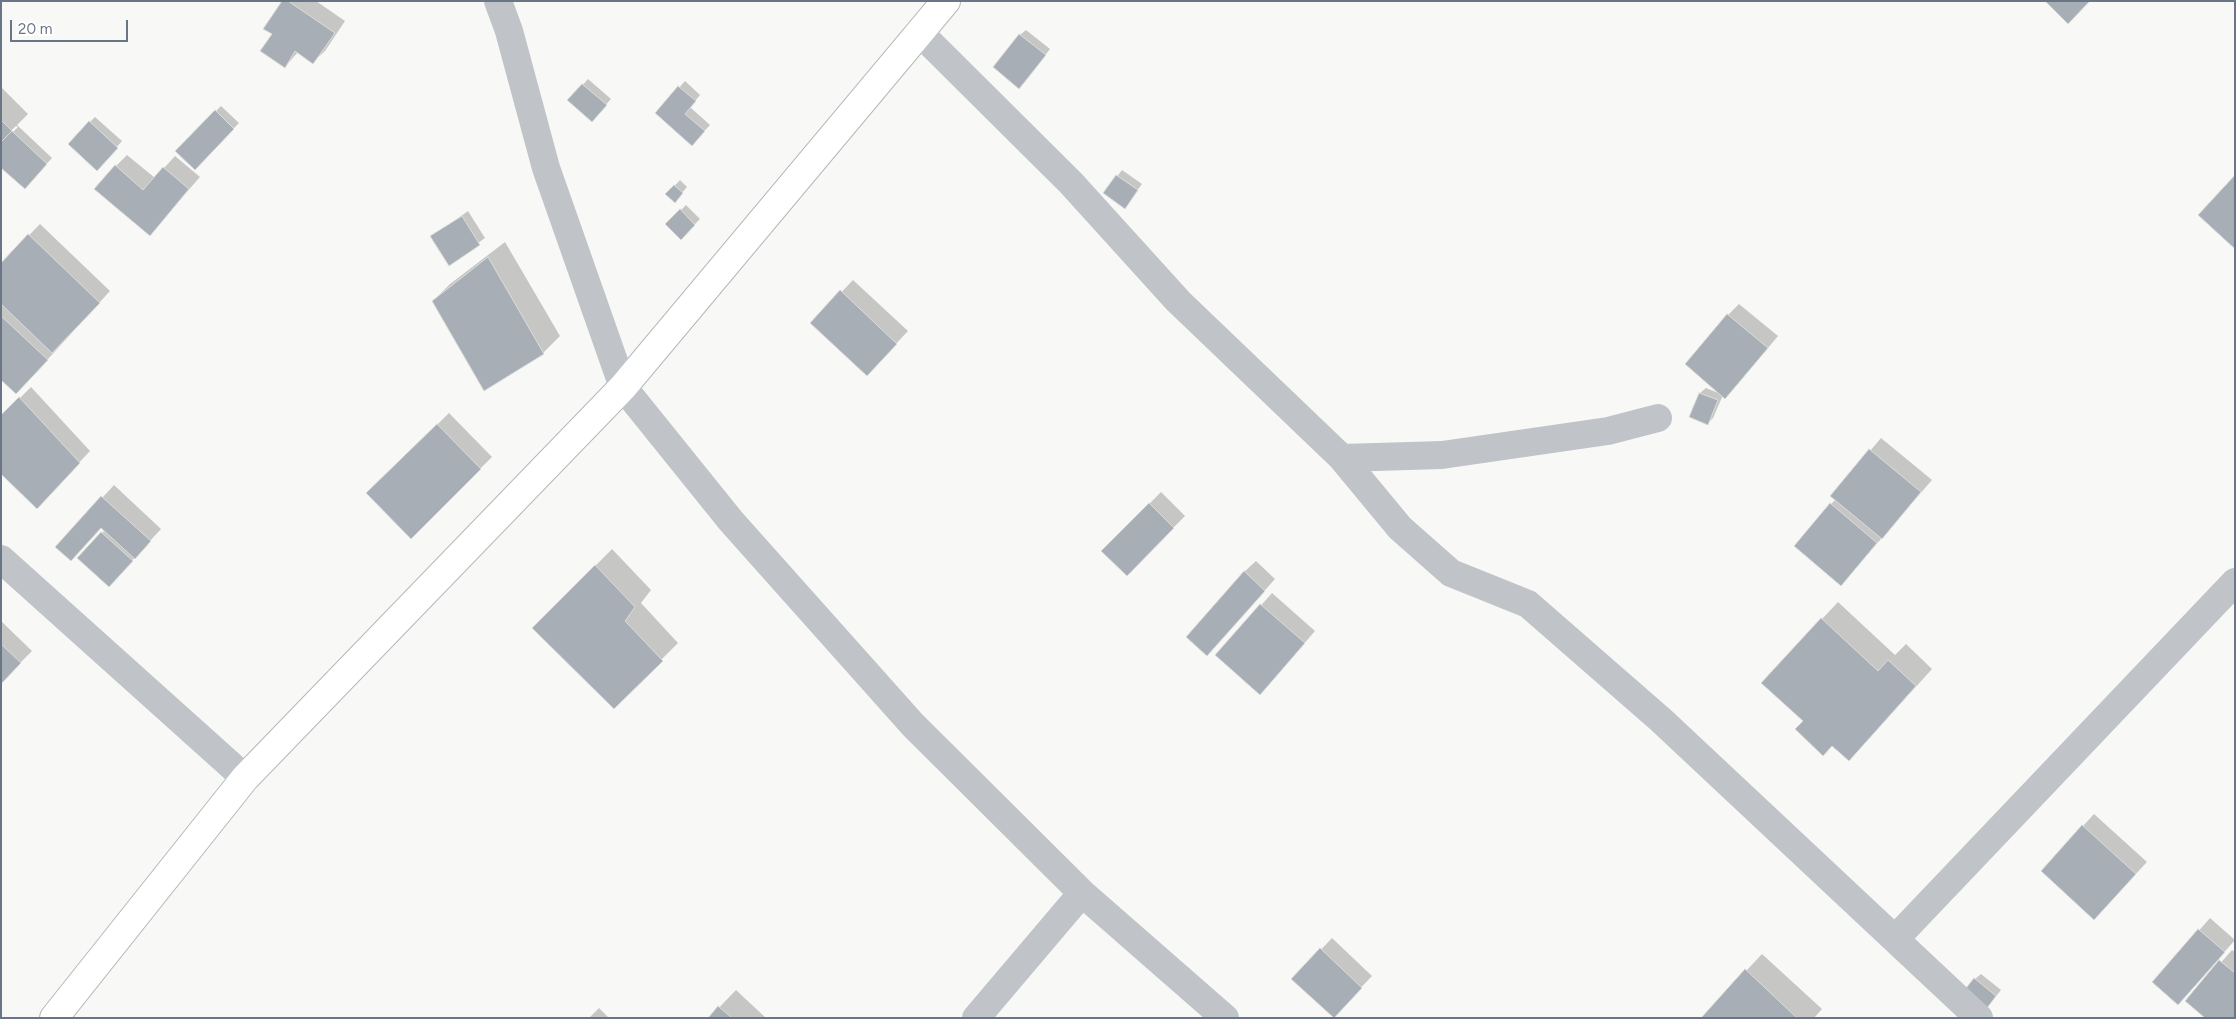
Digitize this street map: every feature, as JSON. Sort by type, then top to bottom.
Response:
[{"type":"main road","points":[[54,1018],[245,778],[623,387],[946,1]]},
{"type":"street","points":[[498,1],[509,31],[546,168],[623,387],[731,522],[913,725],[1082,893],[1225,1018]]},
{"type":"street","points":[[919,32],[1071,183],[1178,301],[1342,458],[1400,528],[1451,573],[1528,604],[1661,720],[1979,1018]]},
{"type":"street","points":[[1342,458],[1452,454],[1608,431],[1658,418]]},
{"type":"street","points":[[1,559],[245,778]]},
{"type":"street","points":[[1896,939],[2235,582]]},
{"type":"street","points":[[976,1018],[1082,893]]},
{"type":"building","points":[[282,1],[288,1],[335,33],[313,64],[295,51],[285,68],[260,51],[272,34],[263,29]]},
{"type":"building","points":[[2045,1],[2090,1],[2068,24]]},
{"type":"building","points":[[1019,34],[1046,55],[1019,89],[993,67]]},
{"type":"building","points":[[582,84],[607,105],[592,122],[567,100]]},
{"type":"building","points":[[678,86],[696,101],[685,114],[705,131],[692,146],[655,113]]},
{"type":"building","points":[[215,110],[234,129],[195,170],[175,151]]},
{"type":"building","points":[[1,120],[12,131],[1,142]]},
{"type":"building","points":[[89,121],[118,148],[97,171],[68,144]]},
{"type":"building","points":[[12,131],[47,164],[25,189],[1,168],[1,142]]},
{"type":"building","points":[[115,165],[143,190],[163,167],[189,189],[150,236],[94,189]]},
{"type":"building","points":[[1116,175],[1138,190],[1125,209],[1103,193]]},
{"type":"building","points":[[2235,175],[2235,249],[2198,215]]},
{"type":"building","points":[[674,185],[683,193],[675,203],[665,194]]},
{"type":"building","points":[[680,209],[695,225],[681,240],[665,224]]},
{"type":"building","points":[[462,216],[480,245],[449,266],[430,236]]},
{"type":"building","points":[[28,234],[100,303],[52,353],[1,304],[1,263]]},
{"type":"building","points":[[488,257],[544,354],[484,391],[432,301]]},
{"type":"building","points":[[840,290],[897,344],[867,376],[810,323]]},
{"type":"building","points":[[1727,314],[1768,348],[1725,399],[1685,364]]},
{"type":"building","points":[[1,316],[48,360],[16,394],[1,380]]},
{"type":"building","points":[[1699,393],[1718,400],[1708,425],[1689,417]]},
{"type":"building","points":[[19,397],[80,463],[37,509],[1,474],[1,415]]},
{"type":"building","points":[[437,424],[481,469],[411,539],[366,493]]},
{"type":"building","points":[[1869,449],[1921,492],[1882,539],[1830,496]]},
{"type":"building","points":[[101,496],[151,541],[135,559],[101,528],[71,561],[55,547]]},
{"type":"building","points":[[1149,503],[1174,528],[1127,576],[1101,551]]},
{"type":"building","points":[[1830,503],[1877,543],[1841,586],[1794,546]]},
{"type":"building","points":[[101,532],[133,561],[109,587],[77,558]]},
{"type":"building","points":[[595,565],[635,607],[625,621],[663,661],[614,709],[532,628]]},
{"type":"building","points":[[1244,571],[1265,591],[1207,656],[1186,637]]},
{"type":"building","points":[[1260,604],[1305,643],[1260,695],[1215,655]]},
{"type":"building","points":[[1821,618],[1878,671],[1888,660],[1916,686],[1849,761],[1832,746],[1823,756],[1795,729],[1803,721],[1761,683]]},
{"type":"building","points":[[1,644],[21,663],[1,684]]},
{"type":"building","points":[[2082,825],[2136,874],[2094,920],[2041,871]]},
{"type":"building","points":[[2198,929],[2225,952],[2178,1005],[2152,982]]},
{"type":"building","points":[[1320,948],[1362,988],[1334,1018],[1291,979]]},
{"type":"building","points":[[2219,960],[2235,973],[2235,1018],[2205,1018],[2185,1001]]},
{"type":"building","points":[[1745,969],[1797,1018],[1701,1018]]},
{"type":"building","points":[[1974,978],[1996,996],[1981,1016],[1959,997]]},
{"type":"building","points":[[718,1006],[732,1018],[708,1018]]}]
